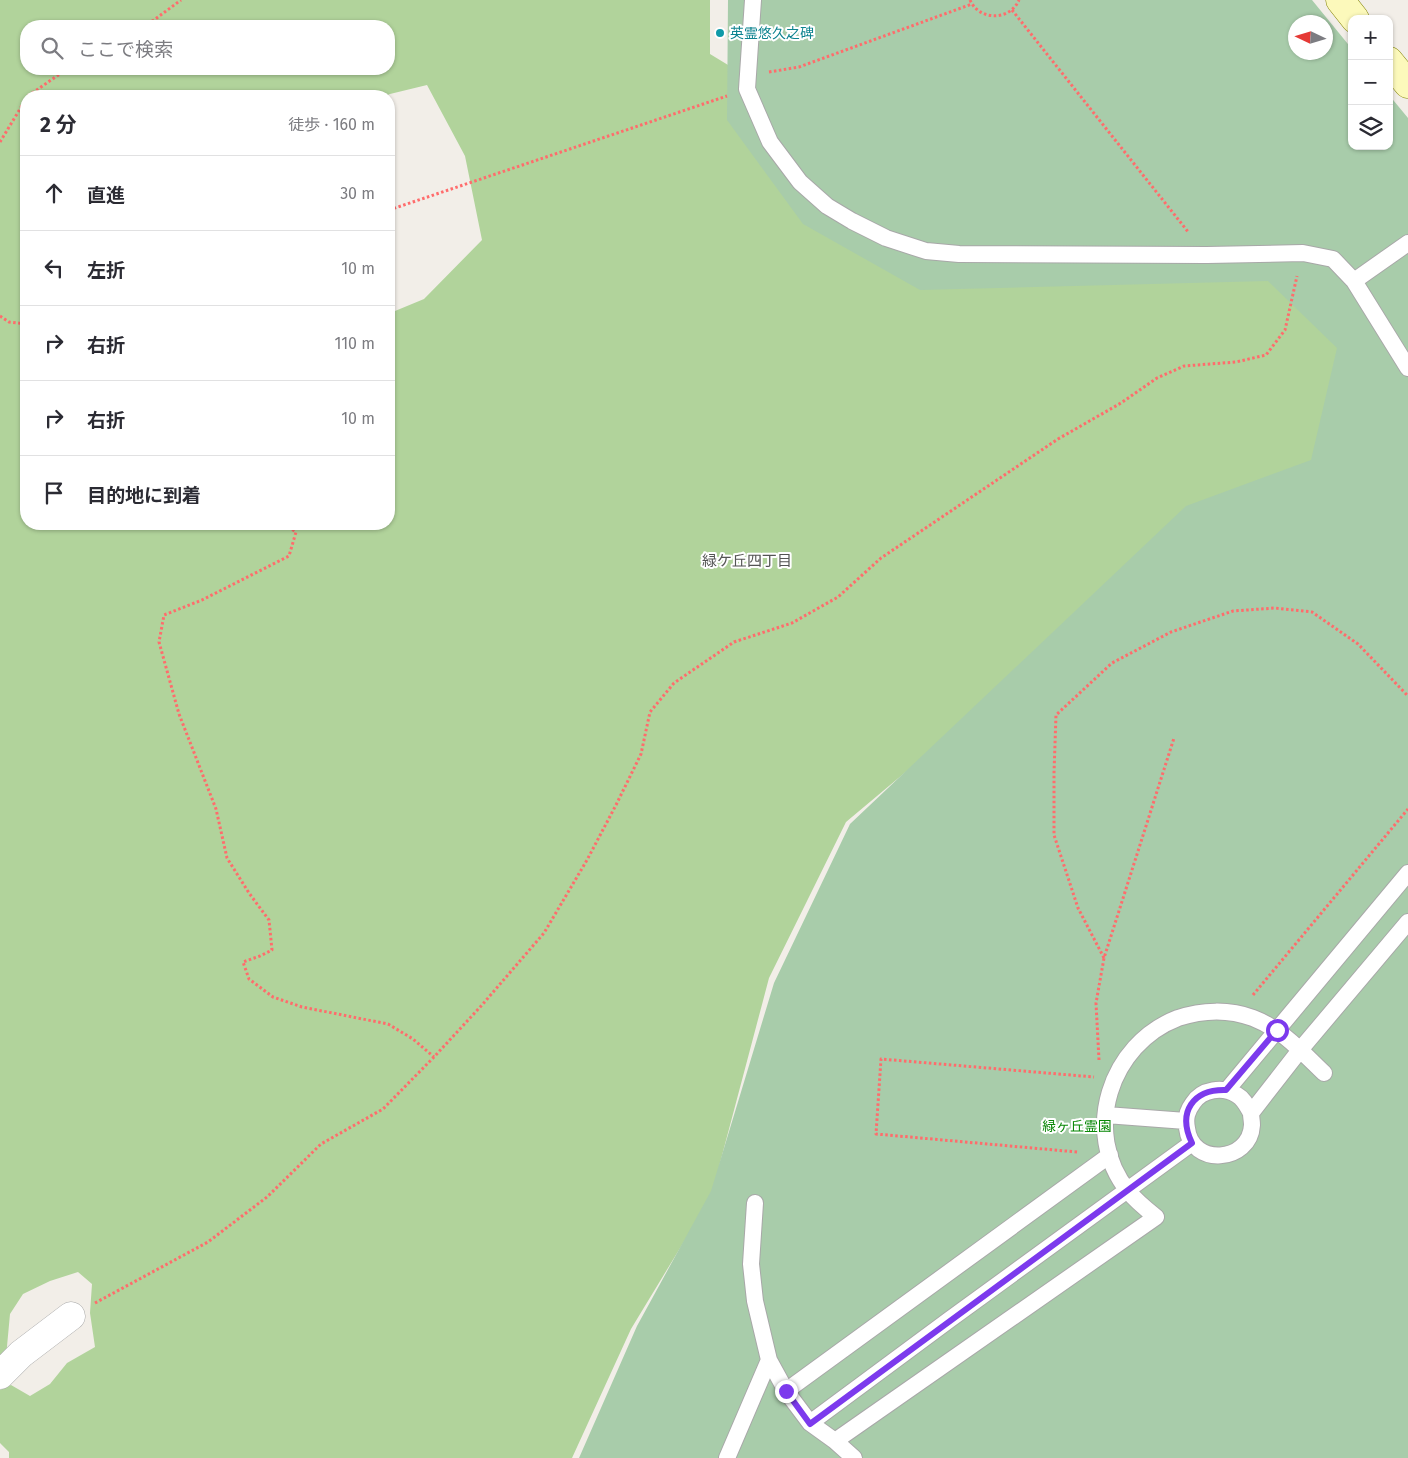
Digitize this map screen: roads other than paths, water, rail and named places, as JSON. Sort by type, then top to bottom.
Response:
[{"type":"main road","points":[[1340,0],[1352,15]]},
{"type":"main road","points":[[1393,66],[1408,84]]},
{"type":"street","points":[[0,1375],[21,1354],[71,1316]]},
{"type":"lane","points":[[753,0],[748,82],[770,142],[800,182],[827,206],[852,221],[886,238],[926,251],[959,254],[1206,255],[1302,253],[1333,258],[1354,281],[1408,368]]},
{"type":"lane","points":[[1354,281],[1408,242]]},
{"type":"lane","points":[[1226,1090],[1408,873]]},
{"type":"lane","points":[[1251,1113],[1300,1050],[1408,922]]},
{"type":"lane","points":[[835,1441],[1156,1216],[1142,1206],[1127,1190],[1116,1171],[1108,1151],[1105,1129],[1108,1100],[1107,1078],[1149,1034],[1168,1022],[1188,1015],[1209,1012],[1238,1014],[1272,1026],[1290,1039],[1324,1073]]},
{"type":"lane","points":[[1226,1090],[1237,1095],[1251,1113],[1250,1136],[1243,1146],[1234,1152],[1223,1156],[1211,1155],[1201,1151],[1192,1143],[1187,1132],[1186,1120],[1188,1109],[1194,1100],[1204,1093],[1226,1090]]},
{"type":"lane","points":[[1106,1115],[1186,1120]]},
{"type":"lane","points":[[810,1424],[1192,1143]]},
{"type":"lane","points":[[786,1391],[1110,1155]]},
{"type":"lane","points":[[755,1203],[751,1264],[755,1301],[769,1360],[786,1391],[810,1424],[835,1441],[854,1458]]},
{"type":"lane","points":[[727,1458],[769,1360]]},
{"type":"place","name":"英霊悠久之碑","points":[[720,33]]},
{"type":"district","name":"緑ケ丘四丁目","points":[[747,561]]},
{"type":"park label","name":"緑ヶ丘霊園","points":[[1077,1126]]}]
